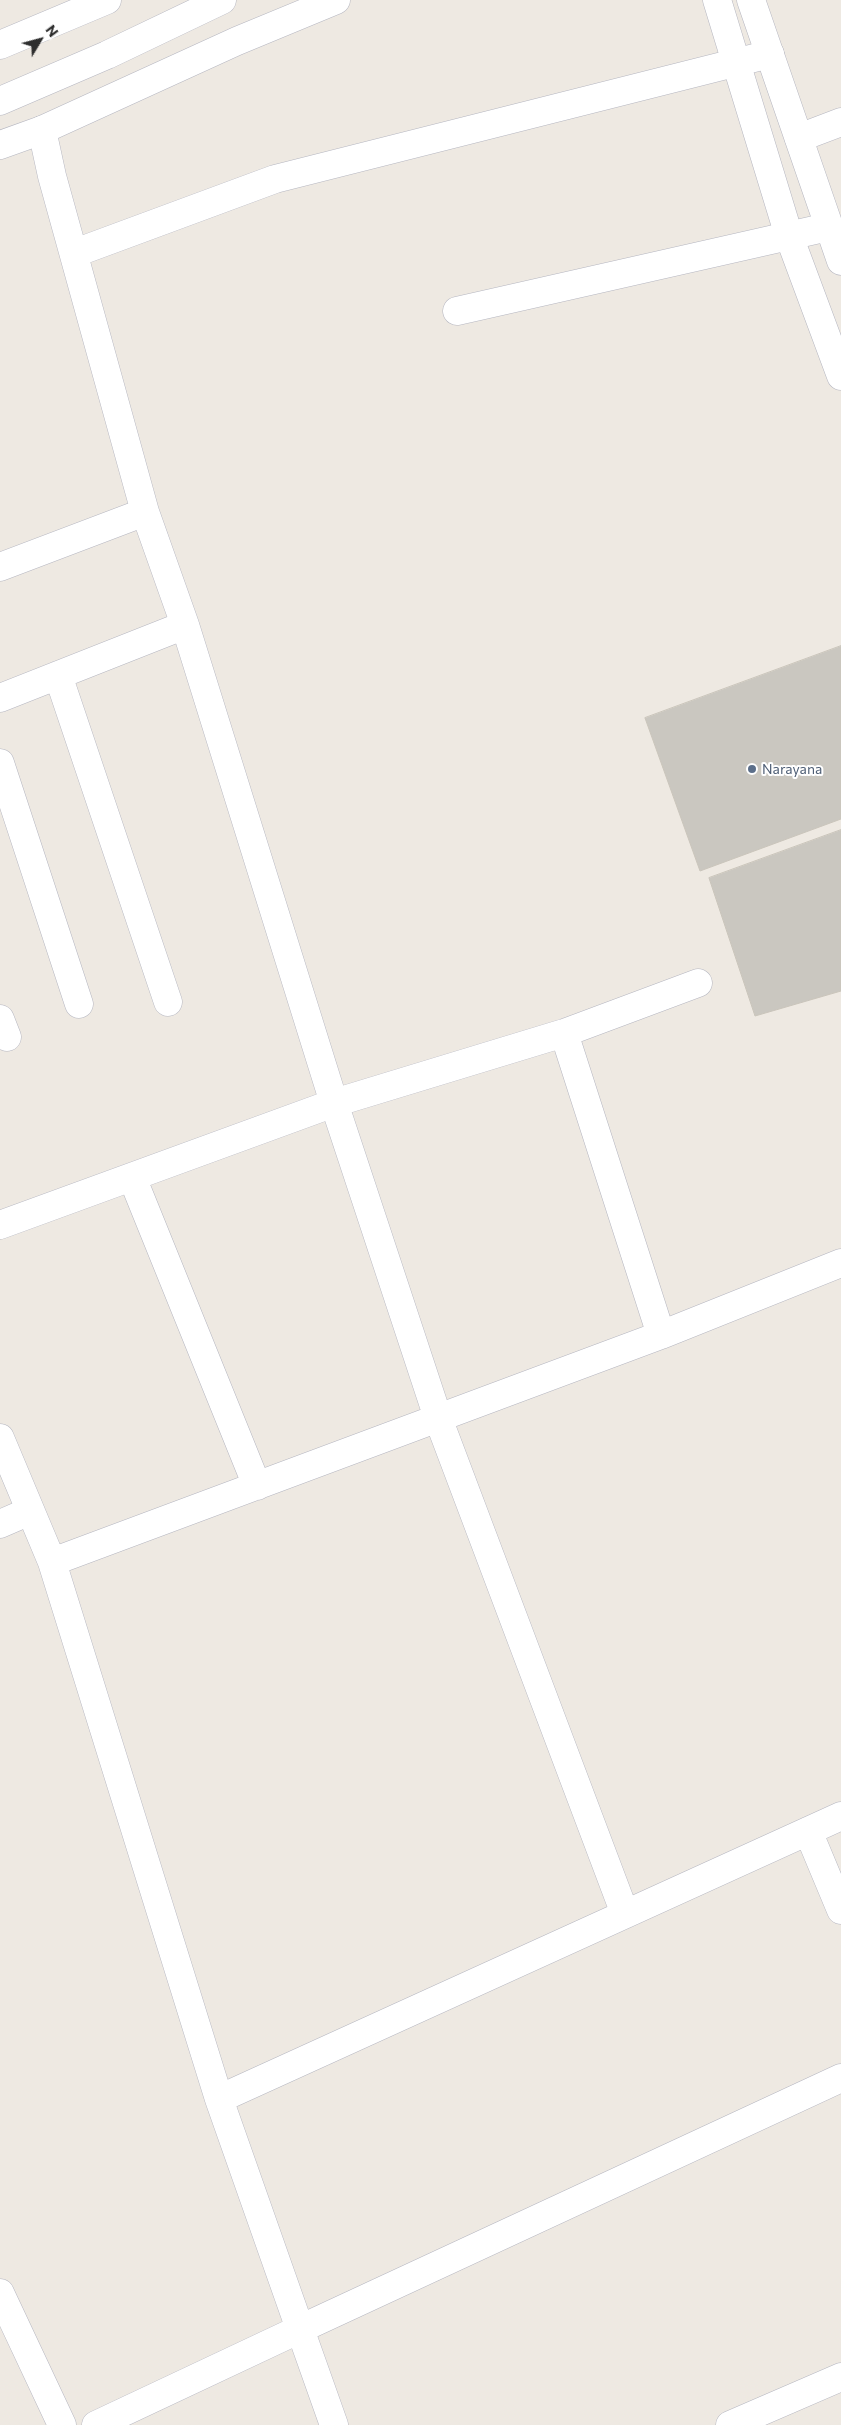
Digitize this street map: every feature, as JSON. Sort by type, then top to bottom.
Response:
[{"type":"street","points":[[0,45],[107,0]]},
{"type":"street","points":[[0,101],[107,55],[222,0]]},
{"type":"street","points":[[0,145],[42,130],[237,41],[336,0]]},
{"type":"street","points":[[717,0],[789,236],[841,376]]},
{"type":"street","points":[[751,0],[841,261]]},
{"type":"street","points":[[75,254],[275,179],[770,54]]},
{"type":"street","points":[[800,138],[841,122]]},
{"type":"street","points":[[42,130],[52,176],[145,512],[185,625],[334,1103],[438,1418],[625,1914]]},
{"type":"street","points":[[457,311],[828,227]]},
{"type":"street","points":[[0,567],[145,512]]},
{"type":"street","points":[[0,698],[185,625]]},
{"type":"street","points":[[58,675],[168,1002]]},
{"type":"street","points":[[0,763],[79,1004]]},
{"type":"street","points":[[0,1225],[334,1103],[564,1033],[698,983]]},
{"type":"street","points":[[564,1033],[662,1335]]},
{"type":"street","points":[[132,1177],[257,1486]]},
{"type":"street","points":[[52,1562],[662,1335],[841,1263]]},
{"type":"street","points":[[0,1438],[52,1562],[219,2100],[334,2425]]},
{"type":"street","points":[[0,1524],[30,1511]]},
{"type":"street","points":[[219,2100],[841,1816]]},
{"type":"street","points":[[808,1832],[841,1910]]},
{"type":"street","points":[[96,2425],[841,2078]]},
{"type":"street","points":[[0,2293],[62,2425]]},
{"type":"street","points":[[730,2425],[841,2377]]},
{"type":"building","name":"Narayana","points":[[841,646],[841,819],[700,871],[645,718]]},
{"type":"building","points":[[841,830],[841,991],[755,1016],[709,878]]},
{"type":"place","name":"Narayana","points":[[752,769]]}]
